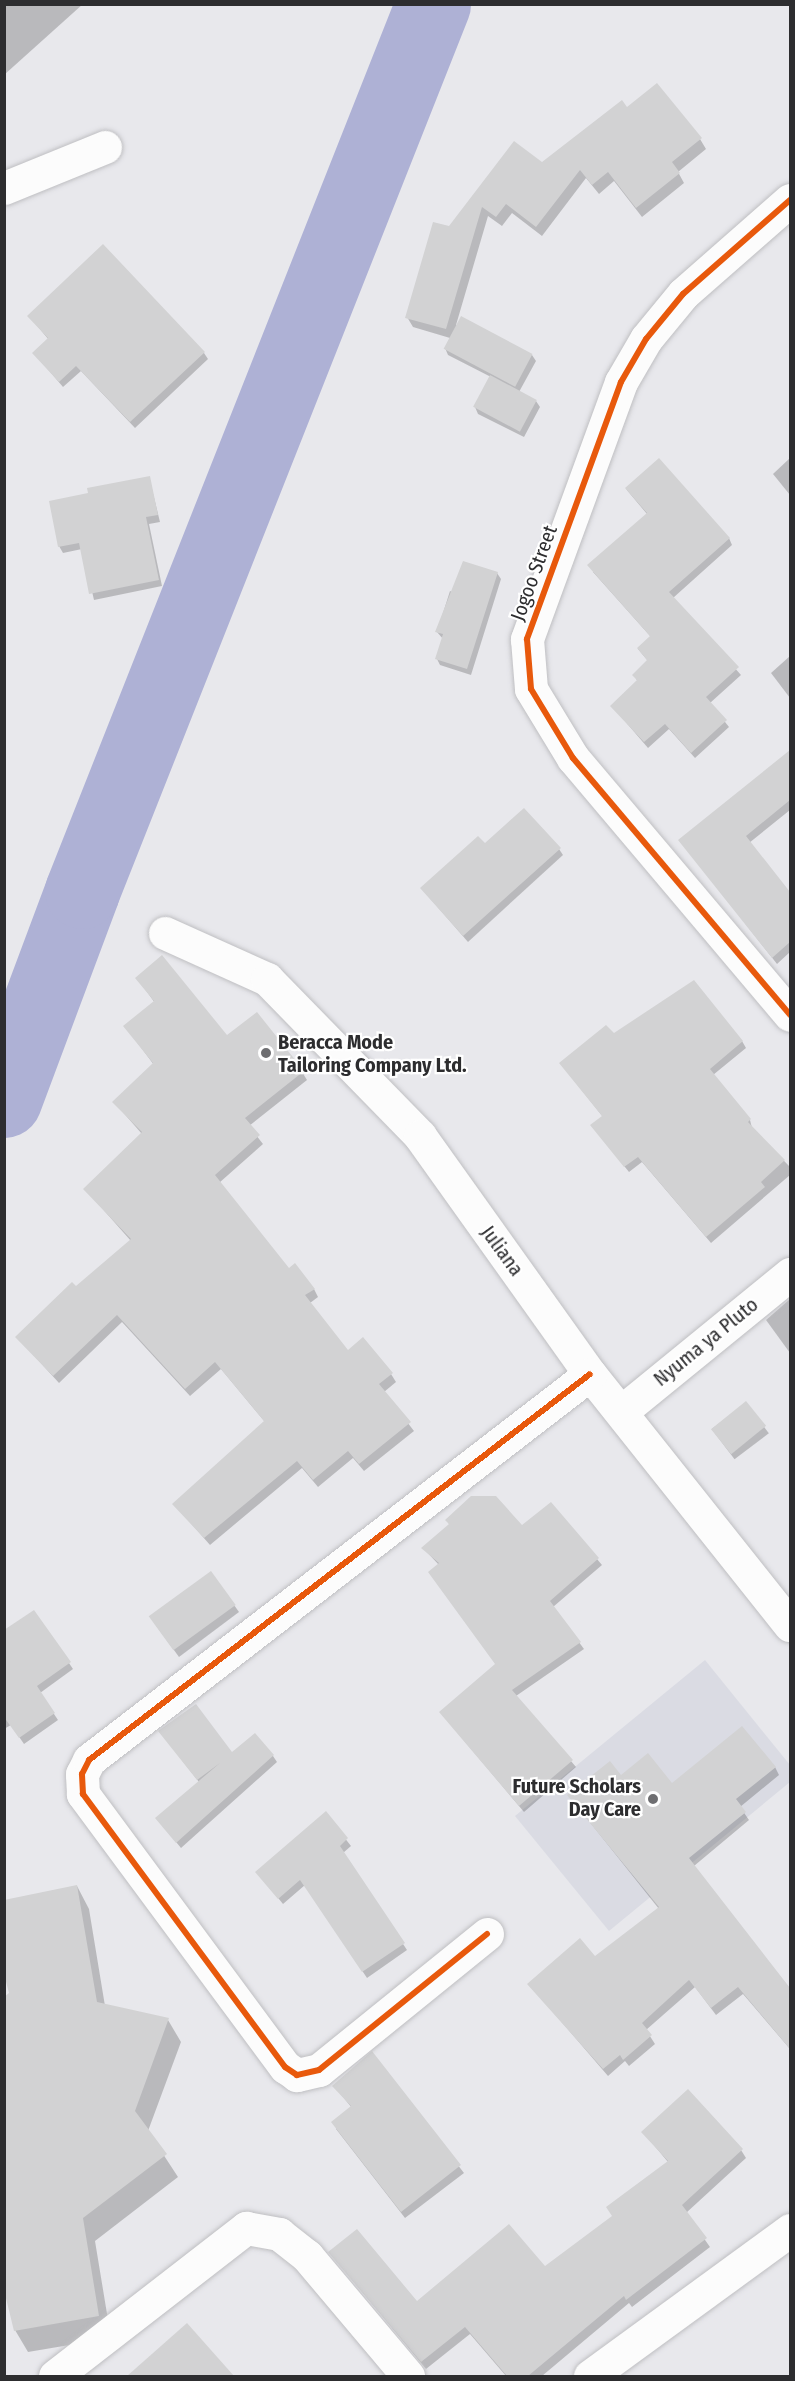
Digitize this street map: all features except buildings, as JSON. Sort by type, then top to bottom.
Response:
[{"type":"street","points":[[4,188],[105,147]]},
{"type":"street","name":"Jogoo Street","points":[[790,200],[683,294],[646,339],[621,382],[527,639],[531,689],[573,758],[790,1015]]},
{"type":"street","name":"Juliana","points":[[165,933],[267,979],[420,1136],[590,1374],[622,1411],[790,1625]]},
{"type":"street","name":"Nyuma ya Pluto","points":[[622,1411],[790,1274]]},
{"type":"street","points":[[487,1934],[319,2070],[297,2075],[285,2067],[83,1794],[82,1774],[89,1760],[590,1374]]},
{"type":"street","points":[[55,2376],[246,2228],[279,2234],[307,2256],[408,2376]]},
{"type":"street","points":[[590,2376],[790,2230]]},
{"type":"shaded area","name":"Future Scholars Day Care","points":[[705,1660],[790,1765],[790,1782],[609,1931],[515,1816]]},
{"type":"waterway","points":[[4,1100],[82,891],[433,4]]},
{"type":"cycle path","points":[[790,200],[683,294],[646,339],[621,382],[527,639],[531,689],[573,758],[790,1015]]},
{"type":"cycle path","points":[[487,1934],[319,2070],[297,2075],[285,2067],[83,1794],[82,1774],[89,1760],[590,1374]]},
{"type":"place","name":"Beracca Mode Tailoring Company Ltd.","points":[[266,1053]]},
{"type":"place","name":"Future Scholars Day Care","points":[[653,1799]]}]
